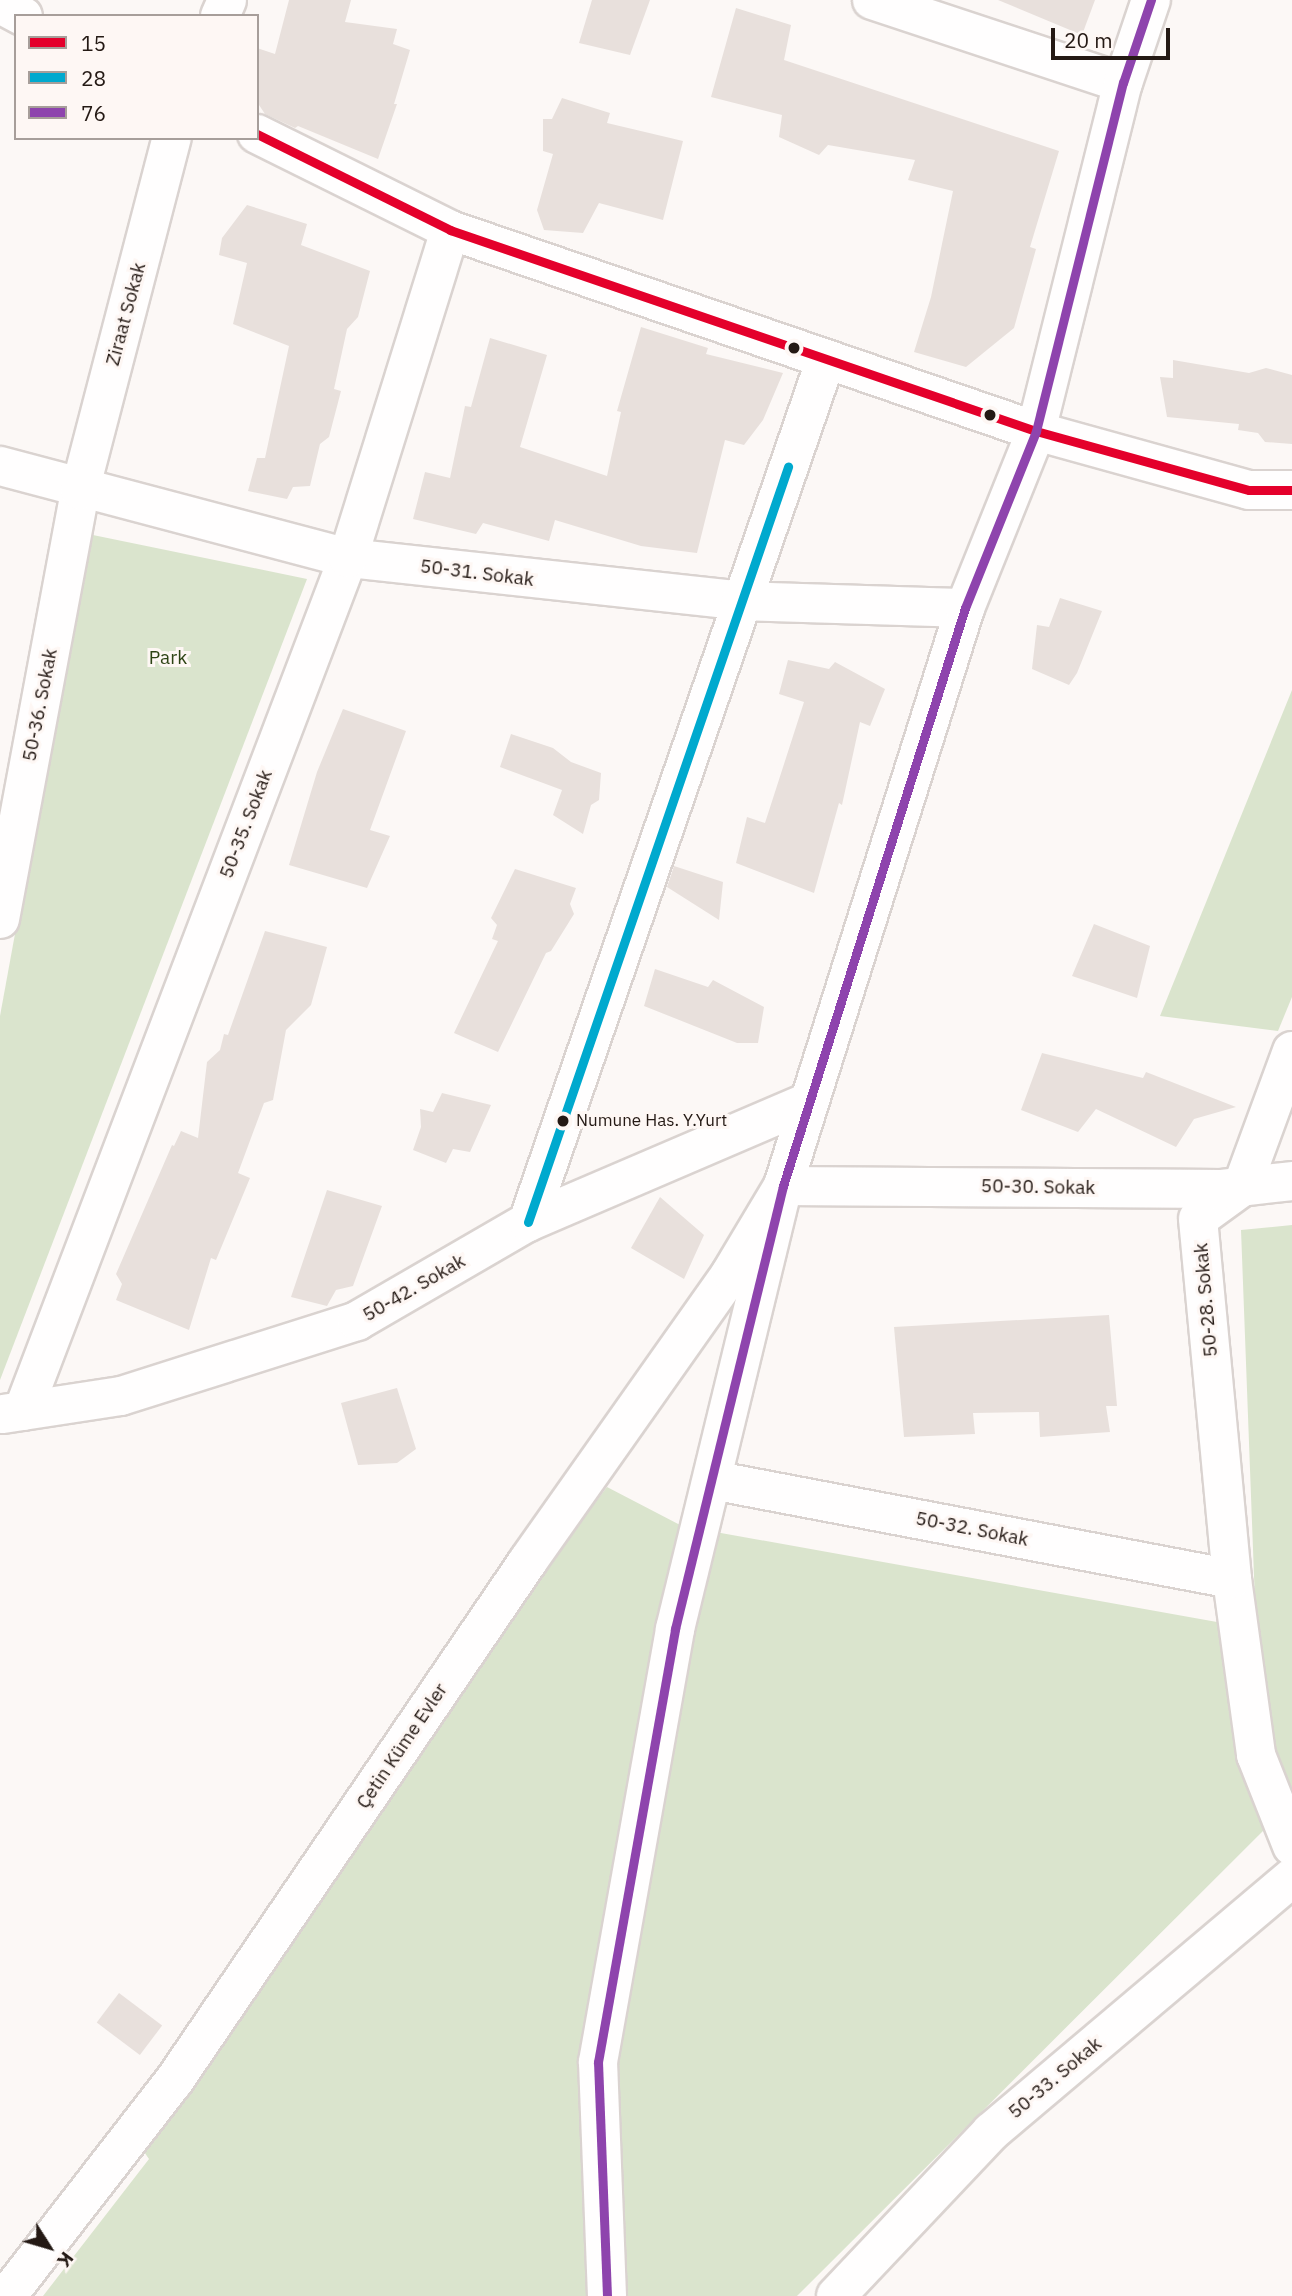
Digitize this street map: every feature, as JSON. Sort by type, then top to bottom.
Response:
[{"type":"street","points":[[872,0],[1123,83]]},
{"type":"street","points":[[607,2296],[598,2062],[675,1629],[783,1186],[965,608],[1036,431],[1123,83],[1151,0]]},
{"type":"street","points":[[0,4],[19,14]]},
{"type":"street","points":[[259,135],[450,230],[1036,431],[1249,490],[1292,490]]},
{"type":"street","name":"Ziraat Sokak","points":[[80,489],[171,140]]},
{"type":"street","name":"50-35. Sokak","points":[[11,1413],[348,558],[450,230]]},
{"type":"street","points":[[528,1222],[826,359]]},
{"type":"street","name":"50-31. Sokak","points":[[0,466],[348,558],[741,601],[965,608]]},
{"type":"street","name":"50-36. Sokak","points":[[1,909],[80,489]]},
{"type":"street","points":[[1242,1187],[1292,1051]]},
{"type":"street","name":"50-42. Sokak","points":[[11,1413],[121,1396],[357,1321],[528,1222],[808,1102]]},
{"type":"street","name":"50-30. Sokak","points":[[783,1186],[1242,1187],[1292,1181]]},
{"type":"street","name":"Çetin Küme Evler","points":[[7,2296],[174,2081],[528,1561],[731,1273],[783,1186]]},
{"type":"street","name":"50-28. Sokak","points":[[1232,1579],[1198,1219],[1242,1187]]},
{"type":"street","name":"50-32. Sokak","points":[[712,1480],[1232,1579]]},
{"type":"street","points":[[1232,1579],[1256,1755],[1292,1846]]},
{"type":"street","name":"50-33. Sokak","points":[[836,2296],[990,2132],[1292,1878]]},
{"type":"green space","name":"Park","points":[[88,534],[307,579],[0,1380],[0,1016]]},
{"type":"green space","points":[[1292,690],[1292,997],[1278,1031],[1160,1016]]},
{"type":"green space","points":[[1292,1225],[1292,1802],[797,2296],[43,2296],[149,2159],[122,2120],[607,1487],[682,1526],[1256,1629],[1241,1230]]},
{"type":"building","points":[[289,0],[351,0],[345,22],[397,29],[393,44],[410,50],[394,104],[397,104],[378,159],[265,114],[259,105],[259,49],[275,54]]},
{"type":"building","points":[[592,0],[650,0],[630,55],[579,43]]},
{"type":"building","points":[[998,0],[1095,0],[1082,35]]},
{"type":"building","points":[[736,8],[791,25],[784,60],[1059,151],[1030,247],[1036,249],[1014,328],[966,367],[914,352],[931,297],[953,191],[908,180],[915,160],[828,145],[819,155],[779,137],[782,115],[711,97]]},
{"type":"building","points":[[562,98],[610,113],[607,123],[683,141],[663,220],[599,203],[583,233],[544,230],[537,210],[553,154],[543,151],[543,119],[552,119]]},
{"type":"building","points":[[247,205],[307,224],[301,245],[370,271],[358,317],[347,329],[334,389],[341,391],[329,437],[320,444],[310,486],[293,487],[287,499],[248,491],[257,458],[265,458],[289,346],[233,324],[247,263],[219,255],[222,238]]},
{"type":"building","points":[[641,327],[708,348],[706,354],[783,373],[763,420],[744,445],[725,440],[697,553],[641,546],[555,520],[549,541],[483,523],[476,534],[413,519],[425,472],[450,478],[465,406],[471,407],[490,338],[547,355],[520,447],[607,476],[621,412],[617,411]]},
{"type":"building","points":[[1173,360],[1249,373],[1266,368],[1292,375],[1292,444],[1265,442],[1258,433],[1238,430],[1239,424],[1167,417],[1160,377],[1173,378]]},
{"type":"building","points":[[1060,598],[1102,611],[1077,673],[1069,685],[1032,669],[1037,625],[1049,627]]},
{"type":"building","points":[[788,660],[829,669],[835,662],[885,689],[870,726],[860,722],[842,805],[839,803],[814,893],[736,863],[747,817],[765,823],[804,702],[779,694]]},
{"type":"building","points":[[343,709],[406,731],[370,830],[390,836],[367,888],[289,865],[317,772]]},
{"type":"building","points":[[511,734],[553,748],[571,762],[601,773],[599,800],[591,805],[583,834],[553,815],[562,790],[500,767]]},
{"type":"building","points":[[674,866],[723,882],[719,920],[667,887]]},
{"type":"building","points":[[515,869],[576,888],[570,904],[574,914],[551,951],[546,953],[498,1052],[454,1033],[498,941],[492,939],[497,925],[491,918]]},
{"type":"building","points":[[1094,924],[1150,946],[1137,998],[1072,976]]},
{"type":"building","points":[[265,931],[327,947],[311,1005],[286,1030],[273,1100],[264,1103],[238,1173],[250,1178],[216,1260],[211,1258],[189,1330],[116,1300],[122,1284],[116,1274],[172,1145],[174,1146],[181,1131],[198,1138],[207,1062],[220,1050],[224,1034],[228,1035]]},
{"type":"building","points":[[655,969],[708,987],[713,980],[764,1007],[758,1043],[737,1043],[644,1006]]},
{"type":"building","points":[[1042,1053],[1143,1078],[1146,1072],[1236,1107],[1194,1119],[1176,1147],[1096,1109],[1078,1132],[1021,1110]]},
{"type":"building","points":[[442,1093],[491,1105],[470,1152],[453,1149],[446,1163],[413,1150],[421,1127],[420,1109],[433,1112]]},
{"type":"building","points":[[327,1190],[382,1206],[353,1286],[336,1290],[327,1306],[291,1297]]},
{"type":"building","points":[[660,1197],[704,1235],[684,1279],[631,1248]]},
{"type":"building","points":[[1109,1315],[1117,1406],[1106,1406],[1110,1432],[1040,1437],[1039,1412],[973,1413],[975,1434],[904,1437],[894,1327]]},
{"type":"building","points":[[397,1388],[416,1449],[397,1463],[358,1465],[341,1403]]},
{"type":"building","points":[[119,1993],[162,2025],[140,2055],[97,2023]]},
{"type":"transit line","name":"76","points":[[607,2296],[598,2062],[675,1629],[783,1186],[965,608],[1036,431],[1123,83],[1151,0]]},
{"type":"transit line","name":"15","points":[[259,135],[450,230],[1036,431],[1249,490],[1292,490]]},
{"type":"transit line","name":"28","points":[[528,1222],[788,467]]},
{"type":"place","name":"Numune Has. Y.Yurt","points":[[563,1121]]}]
